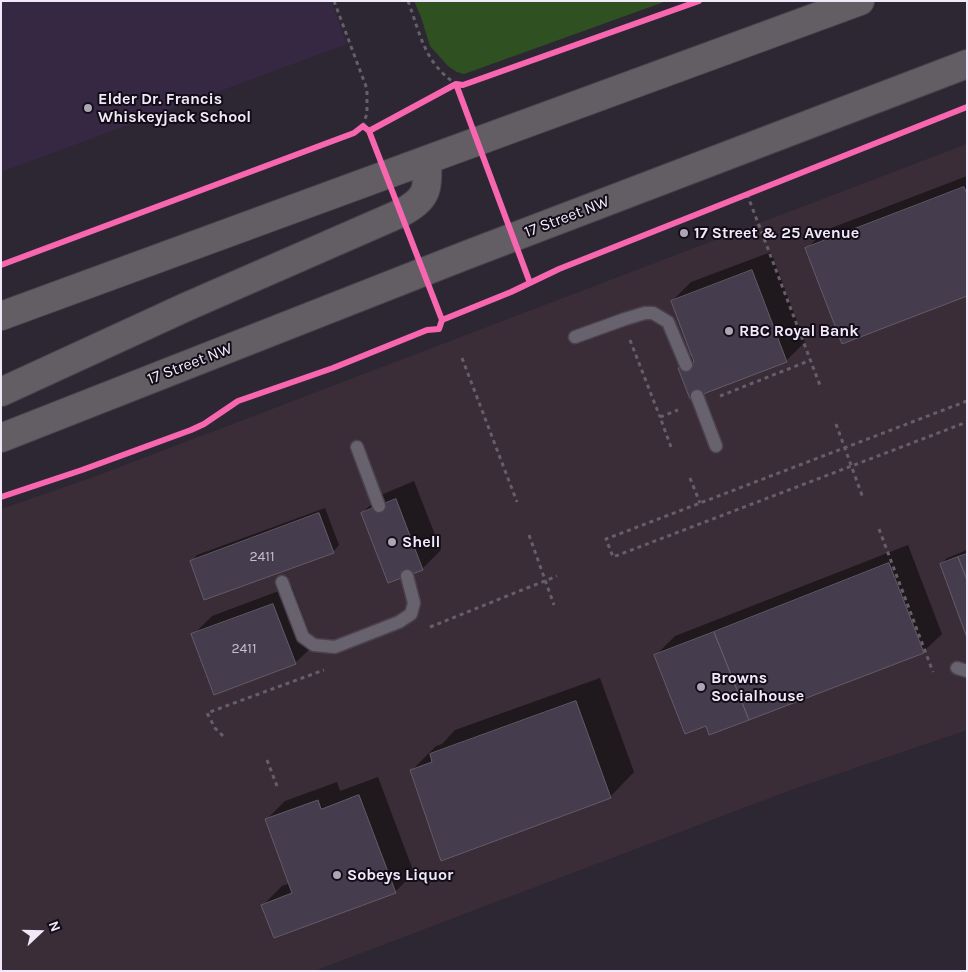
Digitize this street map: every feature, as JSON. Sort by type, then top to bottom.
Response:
[{"type":"main road","points":[[1,316],[860,1]]},
{"type":"main road","name":"17 Street NW","points":[[1,438],[456,259],[967,64]]},
{"type":"main road","points":[[1,392],[186,307],[401,214],[422,199],[426,191],[427,160]]},
{"type":"lane","points":[[575,337],[624,319],[645,313],[653,313],[668,322],[686,365]]},
{"type":"lane","points":[[697,396],[716,446]]},
{"type":"lane","points":[[358,447],[379,506]]},
{"type":"lane","points":[[282,582],[303,637],[314,645],[335,647],[399,622],[411,614],[414,603],[407,576]]},
{"type":"path","points":[[334,1],[367,89],[367,113],[361,128],[369,131]]},
{"type":"path","points":[[408,1],[429,58],[442,74],[456,84],[459,92]]},
{"type":"path","points":[[448,88],[456,84]]},
{"type":"path","points":[[755,191],[743,195],[821,388]]},
{"type":"path","points":[[630,338],[672,447]]},
{"type":"path","points":[[460,354],[517,502]]},
{"type":"path","points":[[719,396],[810,360]]},
{"type":"path","points":[[967,401],[606,539],[611,558],[967,422]]},
{"type":"path","points":[[660,417],[678,410]]},
{"type":"path","points":[[836,424],[864,498]]},
{"type":"path","points":[[690,478],[700,502]]},
{"type":"path","points":[[879,529],[933,672]]},
{"type":"path","points":[[529,535],[554,605]]},
{"type":"path","points":[[267,760],[276,786]]},
{"type":"shaded area","name":"Elder Dr. Francis Whiskeyjack School","points":[[1,1],[331,1],[347,44],[1,172]]},
{"type":"shaded area","points":[[967,144],[967,730],[796,788],[314,971],[1,971],[1,509],[91,478]]},
{"type":"green space","points":[[414,1],[664,2],[464,74],[448,66],[430,46]]},
{"type":"building","points":[[964,187],[967,194],[967,296],[842,344],[805,248]]},
{"type":"building","name":"RBC Royal Bank","points":[[752,270],[787,362],[690,399],[678,368],[694,362],[671,301]]},
{"type":"building","name":"Shell","points":[[396,499],[423,570],[388,583],[361,513]]},
{"type":"building","points":[[319,513],[334,553],[204,600],[190,561]]},
{"type":"building","points":[[967,554],[967,580],[958,557]]},
{"type":"building","points":[[958,557],[967,580],[967,638],[940,564]]},
{"type":"building","points":[[889,563],[924,653],[749,720],[714,632]]},
{"type":"building","points":[[273,604],[296,664],[214,695],[191,634]]},
{"type":"building","name":"Browns Socialhouse","points":[[714,632],[749,720],[709,735],[706,726],[685,734],[654,655]]},
{"type":"building","points":[[576,701],[611,798],[441,861],[410,770],[432,762],[430,754]]},
{"type":"building","name":"Sobeys Liquor","points":[[359,795],[396,893],[274,938],[261,905],[292,893],[265,819],[318,800],[321,809]]},
{"type":"cycle path","points":[[369,131],[456,84],[463,85],[699,1]]},
{"type":"cycle path","points":[[456,84],[530,283]]},
{"type":"cycle path","points":[[442,320],[511,292],[559,269],[967,107]]},
{"type":"cycle path","points":[[1,265],[354,133],[363,126],[369,131],[442,320],[439,329],[427,330],[333,368],[238,401],[204,424],[191,430],[1,497]]},
{"type":"place","name":"Elder Dr. Francis Whiskeyjack School","points":[[88,108]]},
{"type":"place","name":"17 Street & 25 Avenue","points":[[684,233]]},
{"type":"place","name":"RBC Royal Bank","points":[[729,331]]},
{"type":"place","name":"Shell","points":[[392,542]]},
{"type":"place","name":"Browns Socialhouse","points":[[701,687]]},
{"type":"place","name":"Sobeys Liquor","points":[[337,875]]}]
